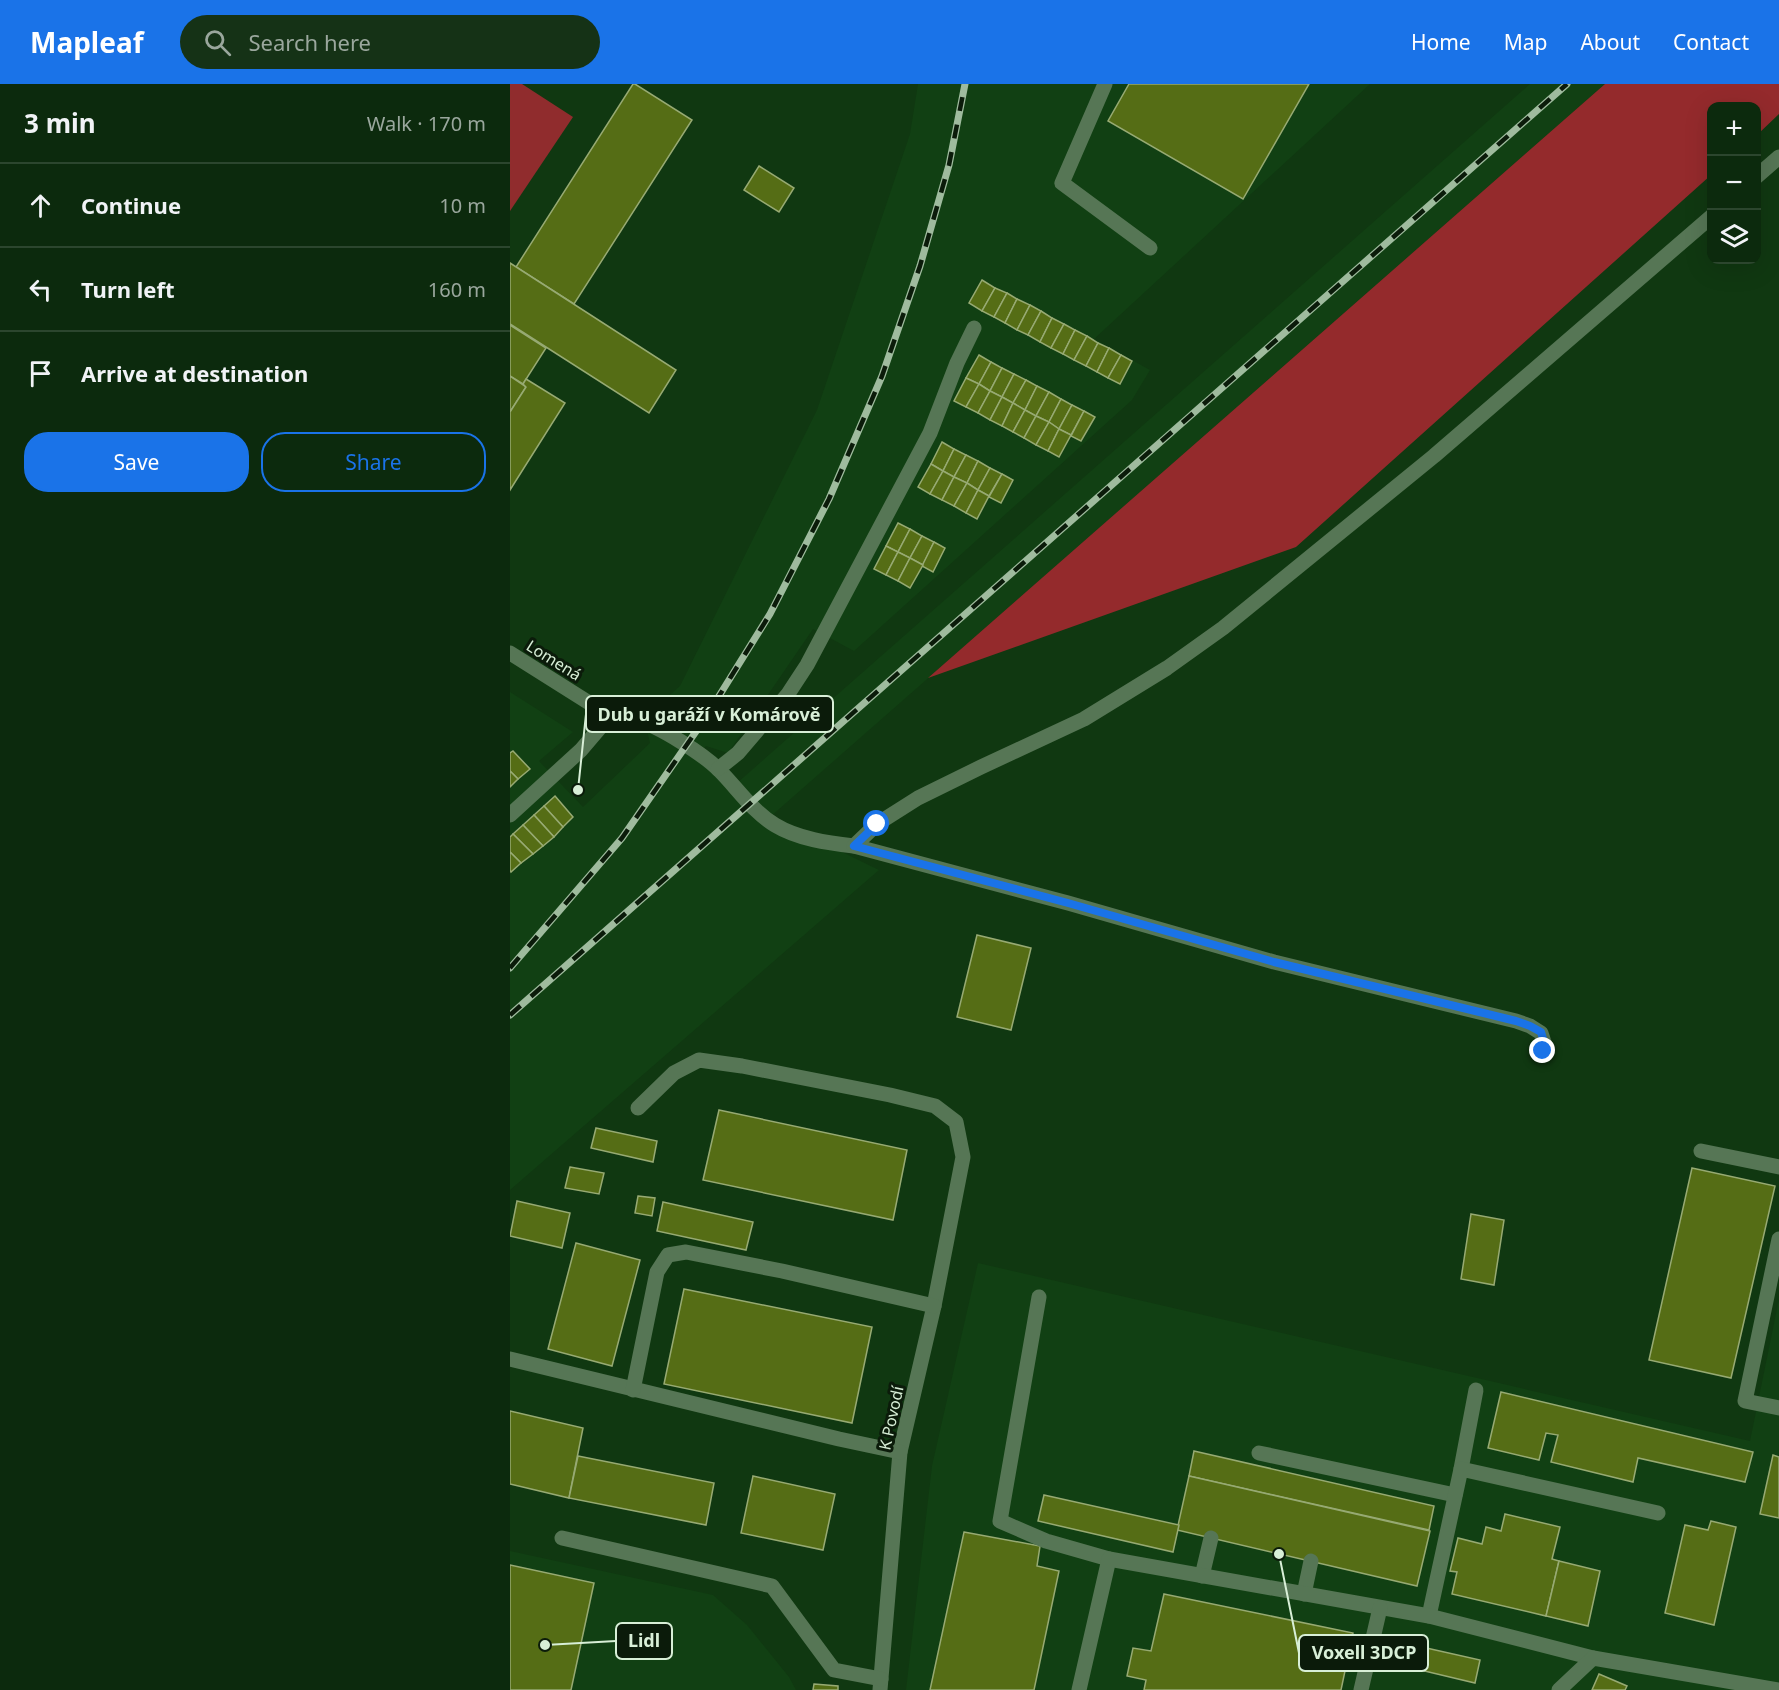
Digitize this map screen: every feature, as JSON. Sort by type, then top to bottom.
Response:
[{"type":"street","points":[[1105,84],[1062,183],[1150,248]]},
{"type":"street","points":[[1761,173],[1779,157]]},
{"type":"street","points":[[854,846],[877,824],[918,798],[1084,719],[1167,668],[1223,628],[1434,456],[1707,220]]},
{"type":"street","points":[[718,769],[738,753],[788,694],[807,665],[930,433],[957,363],[974,328]]},
{"type":"street","name":"Lomená","points":[[510,653],[610,716]]},
{"type":"street","points":[[510,815],[581,750],[610,716],[639,720],[682,743],[718,769],[758,813],[782,829],[1068,903],[1274,962],[1516,1021],[1541,1032],[1544,1042],[1543,1051]]},
{"type":"street","name":"K Povodí","points":[[638,1108],[674,1073],[699,1060],[742,1066],[890,1095],[935,1106],[956,1122],[963,1157],[934,1306],[900,1452],[880,1685]]},
{"type":"street","points":[[1701,1151],[1779,1167]]},
{"type":"street","points":[[1778,1247],[1745,1401],[1779,1408]]},
{"type":"street","points":[[633,1390],[657,1272],[668,1255],[686,1252],[782,1271],[934,1306]]},
{"type":"street","points":[[1039,1297],[1000,1521],[1046,1541],[1109,1559],[1429,1616],[1593,1658],[1779,1689]]},
{"type":"street","points":[[510,1359],[900,1452]]},
{"type":"street","points":[[1429,1616],[1476,1390]]},
{"type":"street","points":[[1259,1453],[1455,1495]]},
{"type":"street","points":[[1461,1469],[1658,1513]]},
{"type":"street","points":[[562,1538],[772,1586],[834,1670],[880,1685]]},
{"type":"street","points":[[1202,1576],[1212,1538]]},
{"type":"street","points":[[1079,1690],[1109,1559]]},
{"type":"street","points":[[1304,1594],[1311,1561]]},
{"type":"street","points":[[1361,1690],[1380,1608]]},
{"type":"street","points":[[1559,1690],[1593,1658]]},
{"type":"shaded area","points":[[510,84],[522,84],[573,117],[510,211]]},
{"type":"shaded area","points":[[918,84],[1370,84],[1094,339],[1150,370],[1132,400],[854,651],[813,629],[728,753],[706,746],[702,751],[736,784],[1530,84],[1605,84],[770,817],[879,870],[510,1190],[510,692],[573,732],[539,761],[583,807],[650,743],[644,718],[680,686],[817,410],[910,134]]},
{"type":"shaded area","points":[[1605,84],[1779,84],[1779,114],[1761,131],[1761,102],[1707,102],[1707,179],[1296,547],[928,678]]},
{"type":"shaded area","points":[[978,1263],[1750,1441],[1779,1299],[1779,1690],[906,1690],[932,1466]]},
{"type":"shaded area","points":[[510,1551],[713,1595],[747,1625],[789,1677],[796,1690],[510,1690]]},
{"type":"building","points":[[633,84],[692,120],[574,304],[516,267]]},
{"type":"building","points":[[1129,84],[1309,84],[1243,199],[1108,121]]},
{"type":"building","points":[[759,166],[794,188],[779,212],[744,190]]},
{"type":"building","points":[[510,263],[676,370],[649,413],[510,324]]},
{"type":"building","points":[[982,280],[995,288],[982,311],[969,303]]},
{"type":"building","points":[[995,288],[1007,293],[994,317],[982,311]]},
{"type":"building","points":[[1007,293],[1017,299],[1005,323],[994,317]]},
{"type":"building","points":[[1017,299],[1030,305],[1017,330],[1005,323]]},
{"type":"building","points":[[1030,305],[1041,311],[1028,335],[1017,330]]},
{"type":"building","points":[[1041,311],[1052,318],[1040,342],[1028,335]]},
{"type":"building","points":[[1052,318],[1064,324],[1051,348],[1040,342]]},
{"type":"building","points":[[1064,324],[1075,330],[1063,354],[1051,348]]},
{"type":"building","points":[[510,325],[546,348],[523,384],[510,376]]},
{"type":"building","points":[[1075,330],[1087,336],[1074,360],[1063,354]]},
{"type":"building","points":[[1087,336],[1098,343],[1086,366],[1074,360]]},
{"type":"building","points":[[1098,343],[1109,348],[1097,372],[1086,366]]},
{"type":"building","points":[[1109,348],[1121,355],[1108,378],[1097,372]]},
{"type":"building","points":[[979,355],[991,362],[979,384],[966,378]]},
{"type":"building","points":[[1121,355],[1132,361],[1120,384],[1108,378]]},
{"type":"building","points":[[991,362],[1002,368],[990,391],[979,384]]},
{"type":"building","points":[[1002,368],[1014,374],[1002,397],[990,391]]},
{"type":"building","points":[[1014,374],[1026,380],[1013,403],[1002,397]]},
{"type":"building","points":[[510,376],[526,387],[510,412]]},
{"type":"building","points":[[966,378],[979,384],[966,407],[954,401]]},
{"type":"building","points":[[526,379],[565,403],[510,490],[510,412],[526,387],[523,384]]},
{"type":"building","points":[[1026,380],[1037,386],[1025,410],[1013,403]]},
{"type":"building","points":[[979,384],[990,391],[978,413],[966,407]]},
{"type":"building","points":[[1037,386],[1049,392],[1036,416],[1025,410]]},
{"type":"building","points":[[990,391],[1002,397],[990,420],[978,413]]},
{"type":"building","points":[[1049,392],[1061,399],[1049,422],[1036,416]]},
{"type":"building","points":[[1002,397],[1013,403],[1002,426],[990,420]]},
{"type":"building","points":[[1061,399],[1072,405],[1059,429],[1049,422]]},
{"type":"building","points":[[1013,403],[1025,410],[1013,432],[1002,426]]},
{"type":"building","points":[[1072,405],[1084,411],[1071,435],[1059,429]]},
{"type":"building","points":[[1025,410],[1036,416],[1024,438],[1013,432]]},
{"type":"building","points":[[1084,411],[1095,417],[1081,441],[1071,436]]},
{"type":"building","points":[[1036,416],[1049,422],[1036,445],[1024,438]]},
{"type":"building","points":[[1049,422],[1059,429],[1048,451],[1036,445]]},
{"type":"building","points":[[1059,429],[1071,435],[1059,457],[1048,451]]},
{"type":"building","points":[[942,442],[954,449],[943,471],[931,464]]},
{"type":"building","points":[[954,449],[966,455],[954,477],[943,471]]},
{"type":"building","points":[[966,455],[978,461],[967,483],[954,477]]},
{"type":"building","points":[[978,461],[990,468],[978,490],[967,483]]},
{"type":"building","points":[[931,464],[943,471],[930,494],[918,487]]},
{"type":"building","points":[[990,468],[1002,474],[989,496],[978,490]]},
{"type":"building","points":[[943,471],[954,477],[942,500],[930,494]]},
{"type":"building","points":[[1002,474],[1013,480],[1001,503],[989,497]]},
{"type":"building","points":[[954,477],[967,483],[954,506],[942,500]]},
{"type":"building","points":[[967,483],[978,490],[966,513],[954,506]]},
{"type":"building","points":[[978,490],[989,496],[977,519],[966,513]]},
{"type":"building","points":[[898,523],[910,529],[898,552],[886,546]]},
{"type":"building","points":[[910,529],[922,536],[910,558],[898,552]]},
{"type":"building","points":[[922,536],[934,542],[923,565],[910,558]]},
{"type":"building","points":[[934,542],[945,548],[933,572],[922,566]]},
{"type":"building","points":[[886,546],[898,552],[886,575],[874,569]]},
{"type":"building","points":[[898,552],[910,558],[898,581],[886,575]]},
{"type":"building","points":[[910,558],[923,565],[910,588],[898,581]]},
{"type":"building","points":[[513,751],[530,769],[518,779],[510,771],[510,753]]},
{"type":"building","points":[[510,771],[518,779],[510,787]]},
{"type":"building","points":[[555,796],[573,817],[563,827],[544,806]]},
{"type":"building","points":[[544,806],[563,827],[554,837],[534,815]]},
{"type":"building","points":[[534,815],[554,837],[543,846],[523,825]]},
{"type":"building","points":[[523,825],[543,846],[533,854],[513,834]]},
{"type":"building","points":[[513,834],[533,854],[521,863],[510,852],[510,837]]},
{"type":"building","points":[[510,852],[521,863],[511,872],[510,870]]},
{"type":"building","points":[[977,935],[1031,948],[1011,1030],[957,1017]]},
{"type":"building","points":[[719,1110],[907,1150],[893,1220],[703,1180]]},
{"type":"building","points":[[596,1128],[657,1141],[653,1162],[591,1148]]},
{"type":"building","points":[[570,1167],[604,1173],[599,1194],[565,1188]]},
{"type":"building","points":[[1692,1168],[1775,1186],[1731,1378],[1649,1360]]},
{"type":"building","points":[[638,1196],[655,1198],[652,1216],[635,1213]]},
{"type":"building","points":[[517,1201],[570,1213],[562,1248],[510,1236]]},
{"type":"building","points":[[663,1202],[753,1222],[746,1250],[657,1231]]},
{"type":"building","points":[[1471,1214],[1504,1220],[1494,1285],[1461,1279]]},
{"type":"building","points":[[576,1243],[640,1260],[612,1366],[548,1349]]},
{"type":"building","points":[[684,1289],[872,1327],[852,1423],[664,1384]]},
{"type":"building","points":[[1501,1392],[1753,1452],[1745,1482],[1638,1458],[1633,1482],[1551,1462],[1558,1435],[1546,1433],[1539,1460],[1488,1448]]},
{"type":"building","points":[[510,1411],[583,1428],[569,1498],[510,1484]]},
{"type":"building","points":[[1194,1451],[1434,1506],[1429,1530],[1189,1476]]},
{"type":"building","points":[[1773,1455],[1779,1457],[1779,1518],[1760,1514]]},
{"type":"building","points":[[578,1456],[714,1483],[706,1525],[569,1498]]},
{"type":"building","points":[[753,1476],[835,1494],[823,1550],[741,1533]]},
{"type":"building","points":[[1189,1476],[1430,1531],[1417,1586],[1177,1530]]},
{"type":"building","points":[[1044,1495],[1179,1525],[1173,1552],[1038,1521]]},
{"type":"building","points":[[1505,1514],[1560,1527],[1552,1559],[1559,1561],[1546,1616],[1452,1594],[1457,1572],[1450,1571],[1458,1538],[1482,1544],[1486,1527],[1501,1531]]},
{"type":"building","points":[[1711,1521],[1736,1527],[1714,1625],[1665,1613],[1685,1525],[1708,1530]]},
{"type":"building","points":[[964,1532],[1040,1546],[1037,1566],[1059,1571],[1034,1690],[930,1690]]},
{"type":"building","points":[[1559,1561],[1600,1571],[1588,1626],[1546,1616]]},
{"type":"building","points":[[510,1565],[594,1583],[571,1690],[510,1690]]},
{"type":"building","points":[[1164,1594],[1353,1633],[1341,1690],[1144,1690],[1146,1680],[1127,1676],[1133,1648],[1151,1651]]},
{"type":"building","points":[[1422,1647],[1480,1660],[1475,1683],[1416,1669]]},
{"type":"building","points":[[1599,1674],[1627,1686],[1625,1690],[1592,1690]]},
{"type":"building","points":[[814,1684],[838,1686],[838,1690],[813,1690]]},
{"type":"railway","points":[[510,968],[622,838],[706,717],[770,614],[829,499],[882,376],[920,266],[949,165],[965,84]]},
{"type":"railway","points":[[510,1015],[1567,84]]},
{"type":"place","name":"Dub u garáží v Komárově","points":[[578,790]]},
{"type":"place","name":"Voxell 3DCP","points":[[1279,1554]]},
{"type":"place","name":"Lidl","points":[[545,1645]]},
{"type":"route","points":[[877,824],[854,846],[1068,903],[1274,962],[1516,1021],[1541,1032],[1544,1042],[1543,1051]]}]
